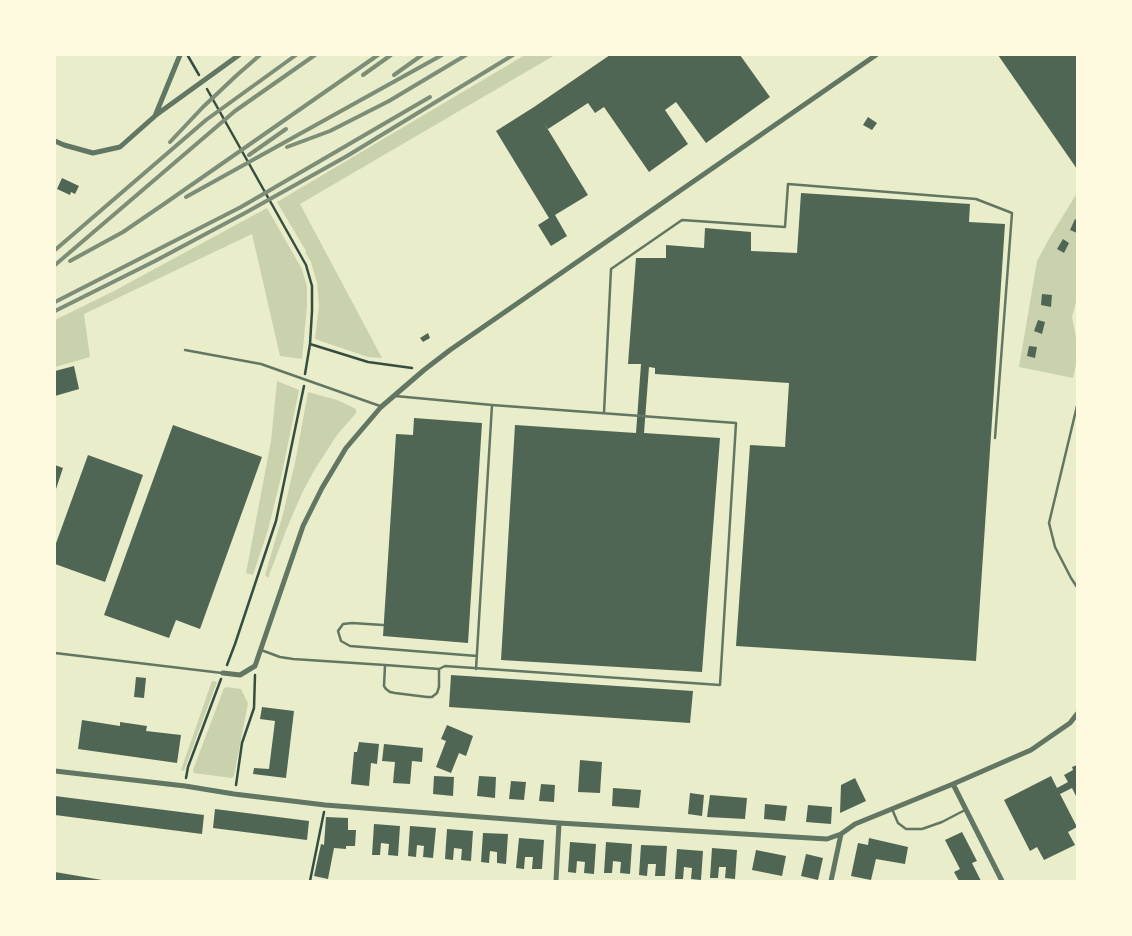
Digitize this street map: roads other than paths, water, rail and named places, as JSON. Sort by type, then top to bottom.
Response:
[{"type":"street","points":[[155,116],[180,55]]},
{"type":"street","points":[[55,141],[93,153],[120,147],[155,116],[239,55]]},
{"type":"street","points":[[223,673],[240,675],[255,666],[303,526],[322,488],[346,448],[381,407],[450,350],[876,55]]},
{"type":"street","points":[[55,770],[325,805],[559,823],[827,839],[841,834],[855,824],[1031,750],[1070,723],[1077,714]]},
{"type":"street","points":[[953,784],[1002,881]]},
{"type":"street","points":[[556,881],[559,823]]},
{"type":"street","points":[[831,881],[841,834]]},
{"type":"lane","points":[[604,413],[611,269],[682,220],[785,227],[788,184],[976,199],[1012,213],[995,438]]},
{"type":"lane","points":[[184,350],[261,364],[381,407]]},
{"type":"lane","points":[[261,650],[280,657],[293,659],[439,669],[445,666],[720,685],[736,423],[394,396]]},
{"type":"lane","points":[[476,669],[492,405]]},
{"type":"lane","points":[[1077,406],[1050,522],[1055,546],[1077,587]]},
{"type":"lane","points":[[384,624],[352,622],[343,624],[338,631],[341,641],[350,646],[477,656]]},
{"type":"lane","points":[[55,653],[223,673]]},
{"type":"lane","points":[[385,665],[384,686],[386,689],[395,693],[427,697],[432,697],[437,693],[439,669]]},
{"type":"lane","points":[[892,809],[898,823],[906,829],[922,829],[942,822],[966,809]]},
{"type":"railway","points":[[170,142],[203,107],[260,55]]},
{"type":"railway","points":[[55,250],[206,120],[296,55]]},
{"type":"railway","points":[[55,265],[235,111],[315,55]]},
{"type":"railway","points":[[70,261],[123,232],[378,55]]},
{"type":"railway","points":[[363,75],[391,55]]},
{"type":"railway","points":[[394,75],[422,55]]},
{"type":"railway","points":[[186,197],[442,55]]},
{"type":"railway","points":[[287,147],[330,131],[389,101],[466,55]]},
{"type":"railway","points":[[55,311],[155,261],[347,156],[513,55]]},
{"type":"railway","points":[[55,302],[241,207],[430,97]]},
{"type":"railway","points":[[249,155],[286,129]]}]
